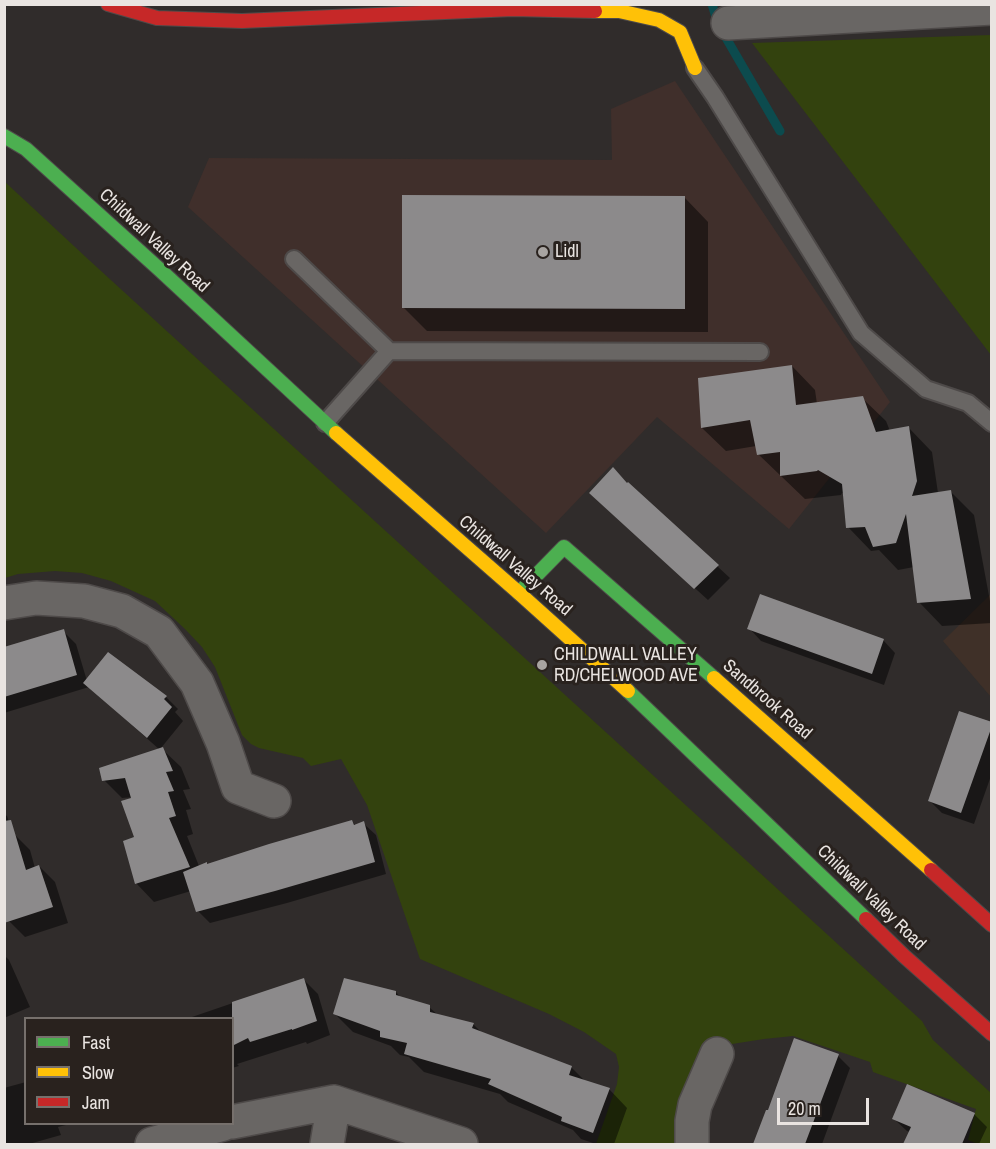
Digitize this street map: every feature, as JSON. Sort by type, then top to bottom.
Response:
[{"type":"main road","points":[[108,4],[157,18],[242,21],[441,8],[620,11],[658,20],[680,32],[695,68]]},
{"type":"main road","name":"Childwall Valley Road","points":[[4,136],[26,149],[372,466],[606,670],[904,956],[992,1034]]},
{"type":"main road","name":"Sandbrook Road","points":[[519,593],[564,547],[882,825],[992,925]]},
{"type":"street","points":[[728,23],[992,8]]},
{"type":"street","points":[[4,603],[36,598],[84,601],[122,611],[159,632],[197,683],[223,743],[238,787],[274,801]]},
{"type":"street","points":[[692,1144],[695,1105],[717,1054]]},
{"type":"street","points":[[234,1122],[334,1102],[460,1144]]},
{"type":"street","points":[[327,1144],[334,1102]]},
{"type":"street","points":[[152,1144],[219,1125]]},
{"type":"lane","points":[[695,68],[861,333],[926,389],[968,403],[992,423]]},
{"type":"lane","points":[[294,259],[389,351],[760,352]]},
{"type":"lane","points":[[325,423],[389,351]]},
{"type":"shaded area","points":[[675,81],[890,402],[789,529],[657,417],[546,533],[188,207],[209,158],[612,160],[611,109]]},
{"type":"shaded area","points":[[991,594],[991,697],[943,641]]},
{"type":"green space","points":[[992,35],[991,355],[752,43]]},
{"type":"green space","points":[[4,181],[922,1021],[933,1040],[991,1093],[991,1144],[978,1144],[968,1140],[976,1109],[873,1072],[870,1062],[793,1036],[732,1044],[704,1042],[679,1098],[675,1120],[675,1144],[596,1144],[617,1084],[619,1067],[616,1054],[584,1032],[549,1014],[420,959],[367,805],[341,759],[311,766],[303,758],[251,744],[242,735],[215,667],[202,647],[155,601],[111,581],[82,573],[55,571],[18,574],[5,578]]},
{"type":"building","name":"Lidl","points":[[402,195],[685,196],[685,309],[402,308]]},
{"type":"building","points":[[792,365],[796,405],[863,396],[876,432],[909,426],[917,481],[912,496],[951,490],[971,599],[917,603],[906,514],[896,543],[873,547],[865,527],[846,528],[842,484],[818,470],[780,476],[780,452],[757,455],[750,420],[701,428],[698,378]]},
{"type":"building","points":[[613,467],[627,483],[719,565],[694,589],[589,493]]},
{"type":"building","points":[[760,594],[884,639],[872,674],[747,629]]},
{"type":"building","points":[[64,629],[77,675],[4,697],[4,647]]},
{"type":"building","points":[[108,652],[167,696],[164,699],[172,707],[147,738],[83,683]]},
{"type":"building","points":[[959,711],[992,722],[961,813],[928,801]]},
{"type":"building","points":[[163,747],[173,771],[166,772],[174,791],[168,792],[176,816],[169,818],[190,867],[135,884],[123,841],[134,837],[121,801],[131,798],[125,778],[102,781],[99,768]]},
{"type":"building","points":[[11,820],[26,870],[39,865],[53,907],[4,923],[4,821]]},
{"type":"building","points":[[352,820],[354,825],[364,821],[375,862],[196,912],[183,872],[207,862],[207,864]]},
{"type":"building","points":[[304,978],[317,1021],[250,1042],[248,1038],[234,1045],[232,1002]]},
{"type":"building","points":[[344,978],[396,991],[396,995],[430,1005],[430,1012],[474,1023],[472,1028],[572,1066],[569,1075],[610,1088],[593,1133],[561,1121],[562,1117],[488,1084],[491,1079],[404,1054],[407,1043],[380,1037],[380,1031],[333,1014]]},
{"type":"building","points":[[794,1038],[839,1054],[805,1144],[753,1144],[766,1110],[768,1110]]},
{"type":"building","points":[[907,1084],[975,1113],[962,1144],[903,1144],[911,1127],[892,1119]]},
{"type":"waterway","points":[[712,4],[718,24],[780,131]]},
{"type":"traffic: fast","points":[[4,136],[26,149],[336,433]]},
{"type":"traffic: fast","points":[[519,593],[564,547],[714,678]]},
{"type":"traffic: fast","points":[[628,691],[866,919]]},
{"type":"traffic: slow","points":[[595,11],[619,11],[659,20],[680,32],[695,68]]},
{"type":"traffic: slow","points":[[336,433],[628,691]]},
{"type":"traffic: slow","points":[[714,678],[931,870]]},
{"type":"traffic: jam","points":[[108,4],[157,18],[242,21],[513,9],[595,11]]},
{"type":"traffic: jam","points":[[931,870],[992,925]]},
{"type":"traffic: jam","points":[[866,919],[992,1034]]},
{"type":"place","name":"Lidl","points":[[543,252]]},
{"type":"place","name":"CHILDWALL VALLEY RD/CHELWOOD AVE","points":[[542,665]]}]
